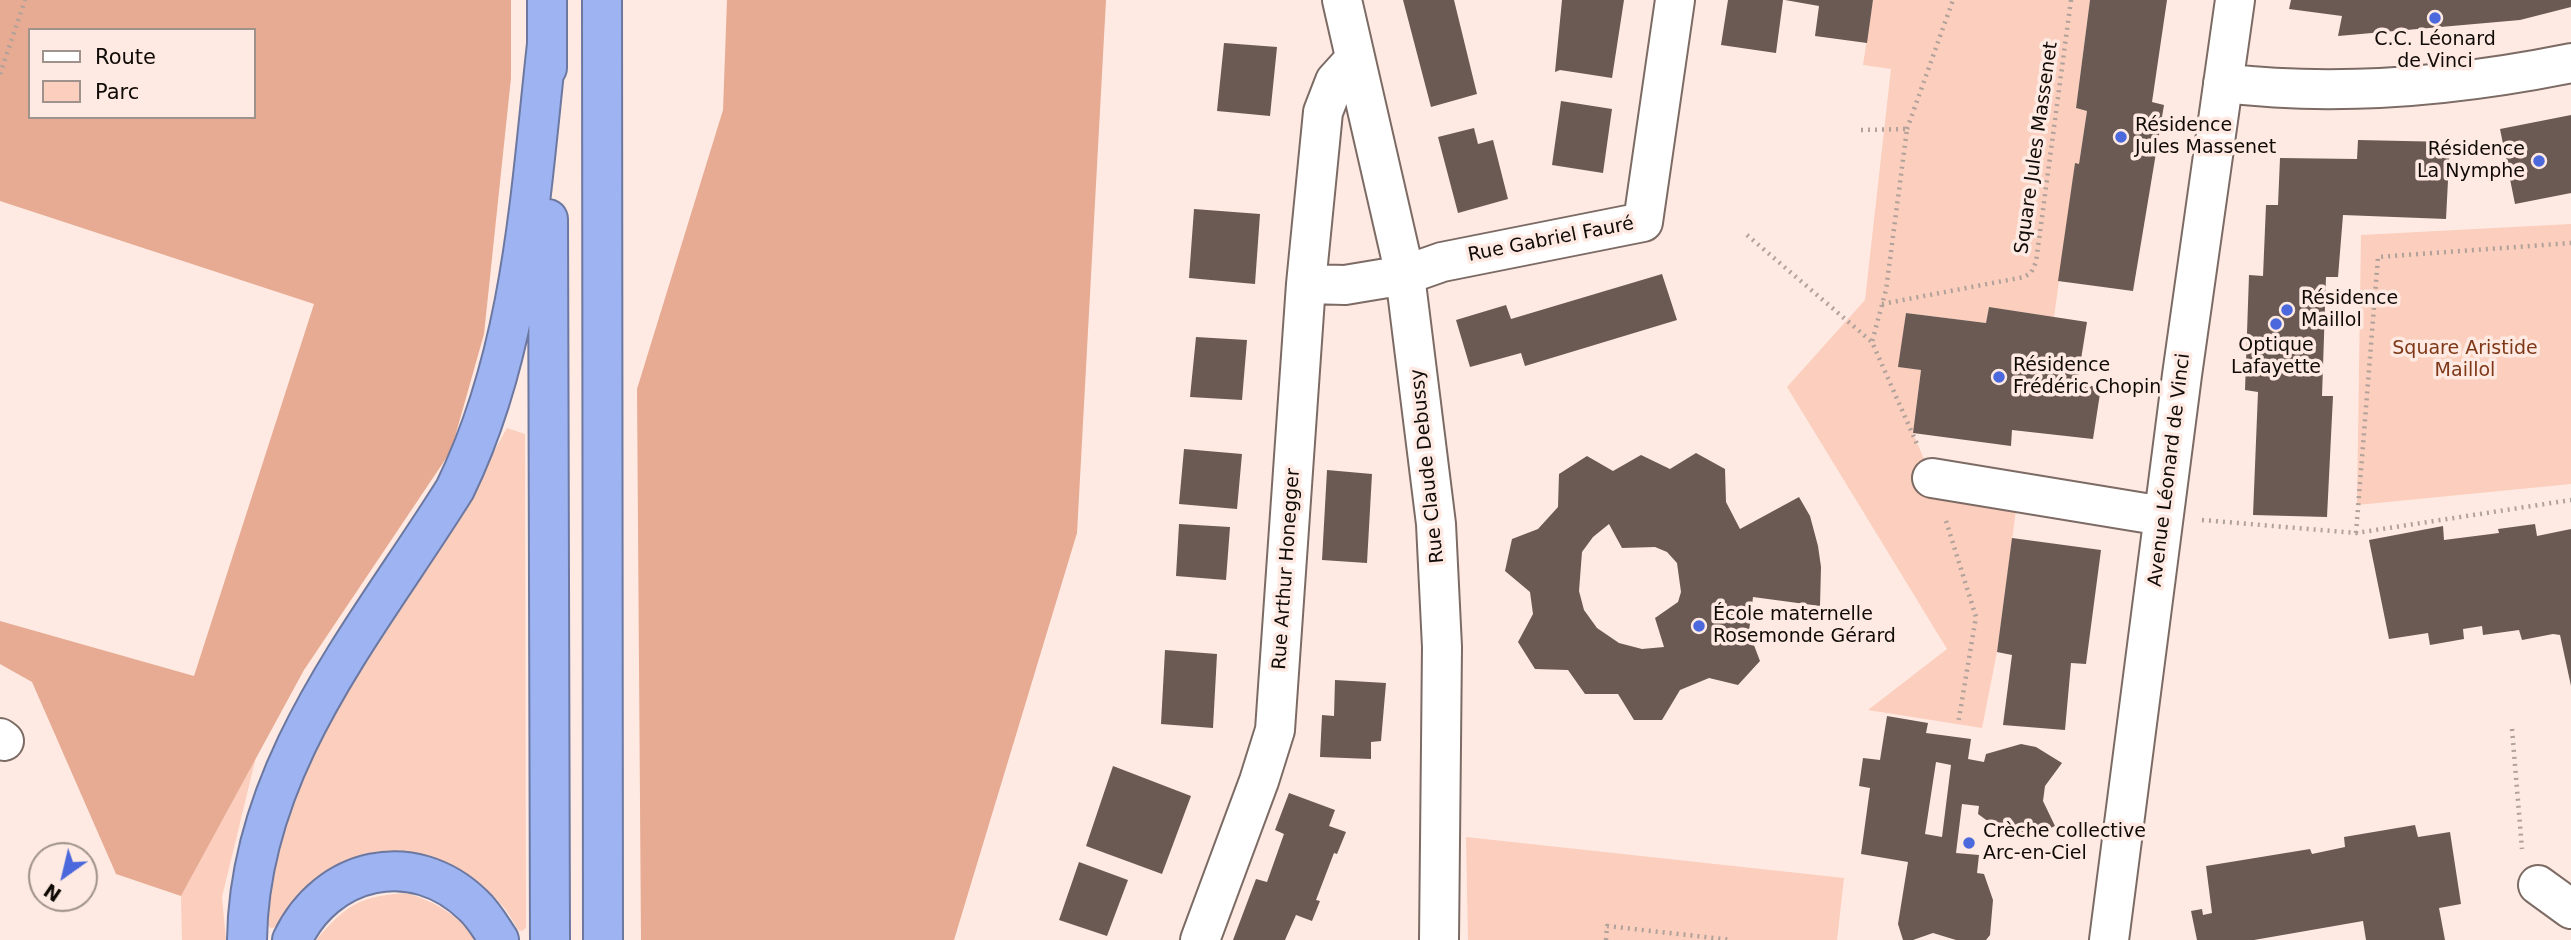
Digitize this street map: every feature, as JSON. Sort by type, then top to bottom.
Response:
[{"type":"highway","points":[[547,0],[551,940]]},
{"type":"highway","points":[[602,0],[603,940]]},
{"type":"highway","points":[[247,940],[249,904],[259,844],[290,758],[337,672],[454,489],[472,452],[499,375],[509,338],[522,263],[547,44]]},
{"type":"highway","points":[[292,940],[322,899],[342,884],[380,870],[422,875],[443,883],[474,906],[499,940]]},
{"type":"street","name":"Rue Claude Debussy","points":[[1342,0],[1405,275],[1427,440],[1439,563],[1442,647],[1439,940]]},
{"type":"street","name":"Rue Gabriel Fauré","points":[[1405,275],[1442,262],[1643,222],[1675,0]]},
{"type":"street","name":"Avenue Léonard de Vinci","points":[[2109,940],[2163,516],[2235,0]]},
{"type":"street","name":"Rue Arthur Honegger","points":[[1200,940],[1275,730],[1306,284],[1323,112],[1335,81],[1354,60]]},
{"type":"street","points":[[2223,83],[2301,89],[2407,86],[2483,79],[2571,63]]},
{"type":"street","points":[[1306,284],[1345,285],[1405,275]]},
{"type":"street","points":[[1932,478],[2163,516]]},
{"type":"street","points":[[2538,885],[2571,909]]},
{"type":"path","points":[[0,74],[25,0]]},
{"type":"path","points":[[1872,342],[1886,290],[1907,129],[1953,0]]},
{"type":"path","name":"Square Jules Massenet","points":[[1882,304],[2031,273],[2036,262],[2071,0]]},
{"type":"path","points":[[1861,130],[1907,129]]},
{"type":"path","points":[[1747,235],[1872,342],[1932,478],[1976,617],[1958,724]]},
{"type":"path","points":[[2356,533],[2378,257],[2571,243]]},
{"type":"path","points":[[2163,516],[2356,533],[2571,500]]},
{"type":"path","points":[[2512,729],[2523,855],[2538,885]]},
{"type":"path","points":[[1606,940],[1607,926],[1732,940]]},
{"type":"green space","points":[[1873,0],[2090,0],[2076,108],[2087,111],[2079,164],[2075,164],[2054,317],[1989,307],[1986,323],[1906,313],[1899,367],[1921,370],[1913,433],[1932,478],[2016,510],[1997,652],[1982,728],[1868,710],[1947,649],[1787,387],[1865,300],[1891,69],[1863,65]]},
{"type":"green space","name":"Square Aristide Maillol","points":[[2571,224],[2571,484],[2357,505],[2361,235]]},
{"type":"green space","points":[[507,428],[525,434],[526,928],[518,930],[493,895],[482,886],[432,859],[271,928],[267,925],[266,895],[298,779],[326,725],[416,586]]},
{"type":"green space","points":[[256,757],[222,897],[226,940],[182,940],[181,896]]},
{"type":"green space","points":[[1466,837],[1844,878],[1837,940],[1468,940]]},
{"type":"green space","points":[[406,893],[446,910],[477,940],[316,940],[336,918],[355,904],[390,894]]},
{"type":"shaded area","points":[[0,0],[511,0],[511,78],[484,334],[451,451],[304,670],[181,896],[116,874],[32,682],[0,664],[0,621],[194,676],[314,304],[0,201]]},
{"type":"shaded area","points":[[727,0],[1106,0],[1077,533],[954,940],[641,940],[637,389],[723,110]]},
{"type":"building","points":[[1403,0],[1454,0],[1477,94],[1431,107]]},
{"type":"building","points":[[1562,0],[1624,0],[1612,78],[1560,70],[1555,72]]},
{"type":"building","points":[[1728,0],[1783,0],[1776,53],[1721,45]]},
{"type":"building","points":[[1785,0],[1873,0],[1867,43],[1815,36],[1819,6]]},
{"type":"building","name":"Résidence Jules Massenet","points":[[2090,0],[2167,0],[2152,102],[2164,105],[2133,291],[2058,281],[2075,163],[2079,164],[2087,111],[2076,108]]},
{"type":"building","name":"C.C. Léonard de Vinci","points":[[2291,0],[2571,0],[2571,7],[2520,20],[2338,36],[2342,16],[2289,9]]},
{"type":"building","points":[[1224,43],[1277,47],[1270,116],[1217,111]]},
{"type":"building","points":[[1561,101],[1612,109],[1603,173],[1552,165]]},
{"type":"building","name":"Résidence La Nymphe","points":[[2571,115],[2571,193],[2515,204],[2500,129]]},
{"type":"building","points":[[1474,128],[1478,144],[1493,140],[1508,199],[1458,213],[1438,137]]},
{"type":"building","name":"Résidence Maillol","points":[[2358,140],[2450,142],[2446,219],[2343,215],[2338,277],[2326,277],[2322,396],[2333,396],[2327,517],[2253,515],[2258,392],[2245,390],[2249,275],[2263,276],[2266,205],[2278,205],[2280,158],[2357,159]]},
{"type":"building","points":[[1194,209],[1260,214],[1255,284],[1189,278]]},
{"type":"building","points":[[1662,274],[1677,320],[1525,366],[1521,353],[1470,367],[1456,320],[1506,305],[1511,319]]},
{"type":"building","name":"Résidence Frédéric Chopin","points":[[1989,307],[2087,322],[2077,384],[2101,387],[2093,439],[2012,430],[2011,446],[1913,433],[1921,370],[1898,367],[1906,313],[1986,323]]},
{"type":"building","points":[[1196,337],[1247,340],[1242,400],[1190,397]]},
{"type":"building","points":[[1184,449],[1242,454],[1237,509],[1179,504]]},
{"type":"building","points":[[1696,453],[1725,469],[1726,502],[1740,529],[1799,497],[1810,516],[1818,546],[1821,567],[1820,606],[1753,597],[1749,632],[1760,661],[1738,685],[1709,678],[1680,690],[1662,720],[1634,720],[1618,694],[1585,694],[1568,670],[1535,669],[1518,642],[1533,614],[1530,592],[1505,571],[1512,539],[1538,529],[1558,507],[1559,474],[1587,456],[1613,471],[1641,455],[1670,469]],"holes":[[[1609,524],[1622,548],[1655,547],[1667,552],[1677,563],[1681,592],[1678,602],[1655,618],[1664,647],[1642,649],[1619,643],[1597,628],[1584,610],[1579,591],[1582,552],[1593,537]]]},
{"type":"building","points":[[1327,470],[1372,474],[1367,563],[1322,560]]},
{"type":"building","points":[[1179,524],[1230,527],[1226,580],[1176,576]]},
{"type":"building","points":[[2535,524],[2537,536],[2571,529],[2571,686],[2560,635],[2522,640],[2519,630],[2483,635],[2482,626],[2463,629],[2464,639],[2430,645],[2428,633],[2389,639],[2369,540],[2443,526],[2444,540],[2499,533],[2498,529]]},
{"type":"building","points":[[2012,538],[2101,550],[2086,664],[2071,663],[2065,730],[2003,725],[2012,655],[1997,652]]},
{"type":"building","points":[[1165,650],[1217,654],[1213,728],[1161,724]]},
{"type":"building","points":[[1335,680],[1386,683],[1381,741],[1371,742],[1371,759],[1320,757],[1322,715],[1334,716]]},
{"type":"building","points":[[1887,716],[1928,723],[1926,733],[1971,739],[1968,759],[1984,762],[1986,754],[2021,744],[2036,747],[2062,763],[2045,786],[2043,801],[2055,826],[2035,835],[2018,835],[2000,830],[1978,814],[1979,806],[1962,804],[1956,853],[1979,855],[1977,873],[1984,874],[1993,900],[1990,935],[1986,940],[1956,940],[1933,933],[1913,940],[1903,940],[1898,924],[1908,862],[1861,854],[1870,788],[1859,786],[1863,758],[1880,760]],"holes":[[[1936,762],[1951,765],[1942,837],[1925,834]]]},
{"type":"building","points":[[1113,766],[1191,796],[1162,874],[1086,846]]},
{"type":"building","points":[[1289,793],[1335,810],[1329,826],[1346,832],[1337,854],[1334,853],[1316,900],[1320,901],[1312,921],[1296,915],[1285,940],[1233,940],[1256,879],[1267,882],[1284,834],[1275,830]]},
{"type":"building","points":[[2415,825],[2418,837],[2450,832],[2461,904],[2439,908],[2445,940],[2366,940],[2363,921],[2254,940],[2197,940],[2191,911],[2202,909],[2203,915],[2212,913],[2206,866],[2310,849],[2312,854],[2345,847],[2344,837]]},
{"type":"building","points":[[1079,862],[1128,880],[1107,936],[1059,920]]},
{"type":"place","name":"C.C. Léonard de Vinci","points":[[2435,18]]},
{"type":"place","name":"Résidence Jules Massenet","points":[[2121,137]]},
{"type":"place","name":"Résidence La Nymphe","points":[[2539,161]]},
{"type":"place","name":"Résidence Maillol","points":[[2287,310]]},
{"type":"place","name":"Optique Lafayette","points":[[2276,324]]},
{"type":"place","name":"Résidence Frédéric Chopin","points":[[1999,377]]},
{"type":"place","name":"École maternelle Rosemonde Gérard","points":[[1699,626]]},
{"type":"place","name":"Crèche collective Arc-en-Ciel","points":[[1969,843]]}]
